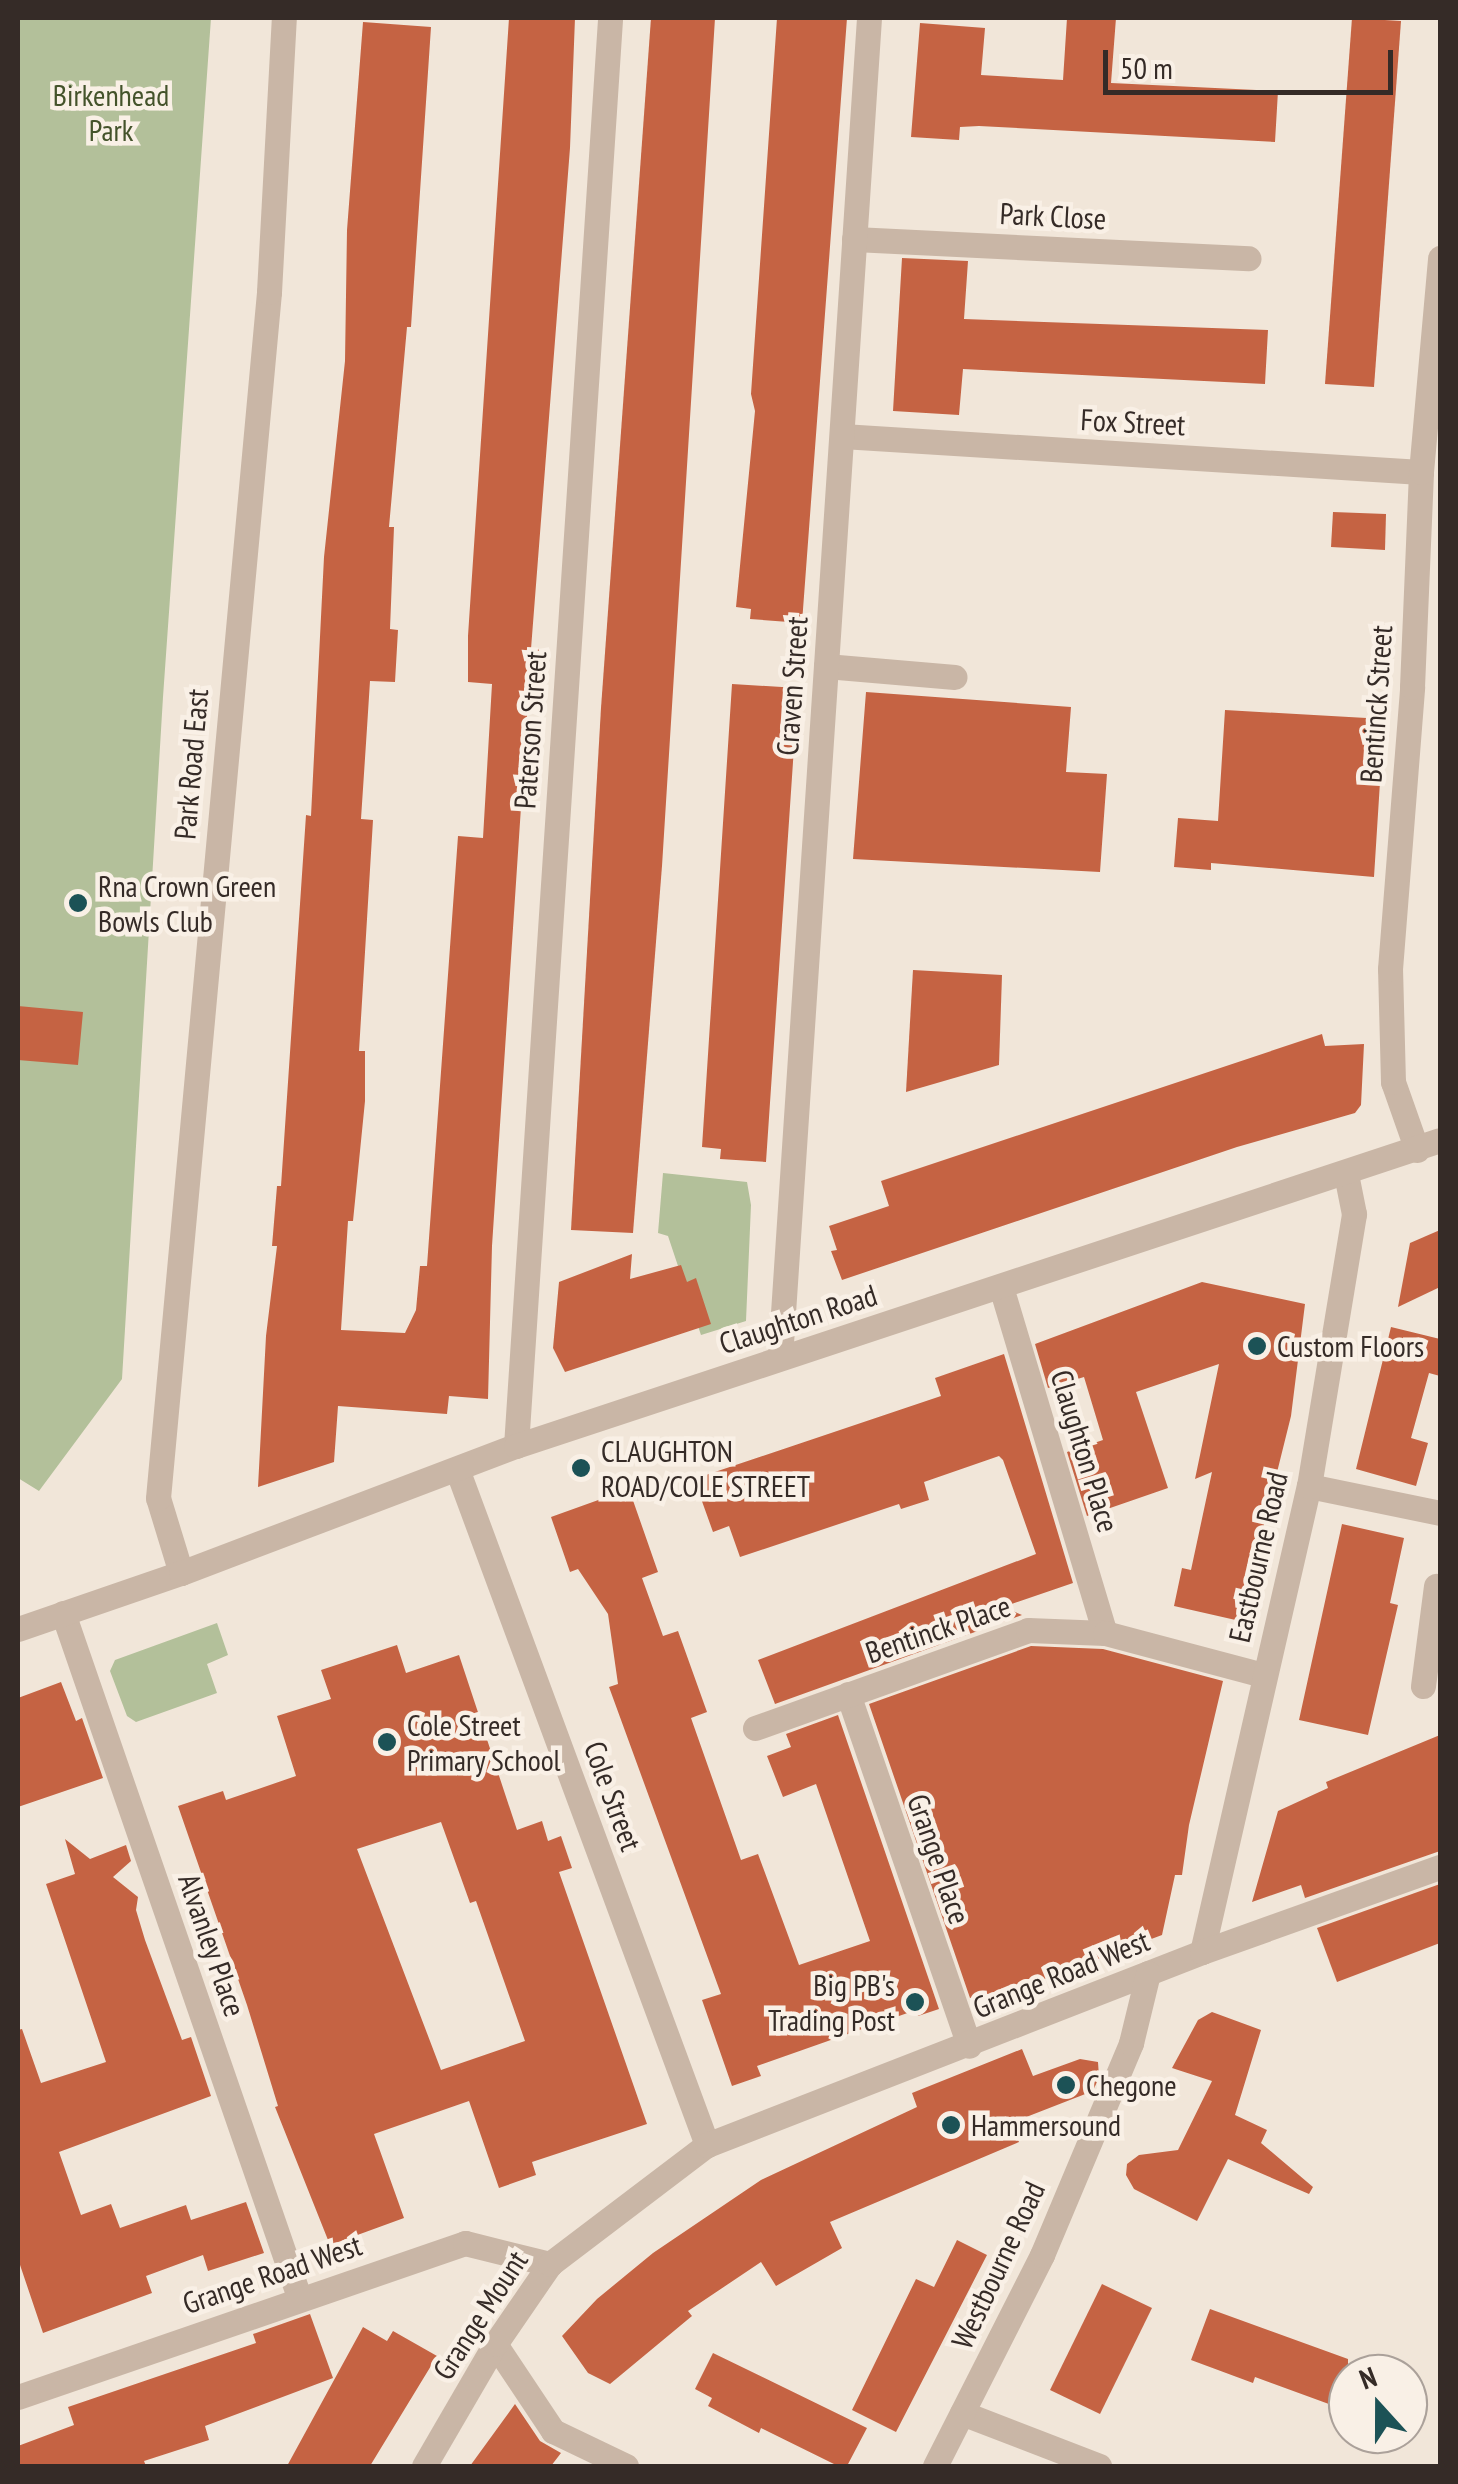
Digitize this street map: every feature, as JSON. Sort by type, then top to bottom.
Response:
[{"type":"street","name":"Park Road East","points":[[182,1574],[158,1498],[269,292],[284,18]]},
{"type":"street","name":"Paterson Street","points":[[516,1446],[610,18]]},
{"type":"street","name":"Craven Street","points":[[780,1358],[869,18]]},
{"type":"street","name":"Park Close","points":[[854,239],[1248,258]]},
{"type":"street","name":"Bentinck Street","points":[[1429,1145],[1393,1082],[1390,969],[1440,258]]},
{"type":"street","name":"Fox Street","points":[[842,436],[1422,472]]},
{"type":"street","points":[[826,666],[956,677]]},
{"type":"street","name":"Claughton Road","points":[[18,1629],[182,1574],[516,1446],[1429,1145]]},
{"type":"street","name":"Eastbourne Road","points":[[1202,1952],[1263,1675],[1310,1486],[1354,1214],[1346,1174]]},
{"type":"street","name":"Claughton Place","points":[[1001,1287],[1105,1634]]},
{"type":"street","name":"Cole Street","points":[[457,1469],[707,2146]]},
{"type":"street","points":[[1310,1486],[1440,1513]]},
{"type":"street","points":[[1423,1686],[1435,1639],[1436,1586]]},
{"type":"street","name":"Alvanley Place","points":[[63,1613],[299,2298]]},
{"type":"street","name":"Bentinck Place","points":[[755,1728],[1028,1630],[1105,1634],[1263,1675]]},
{"type":"street","name":"Grange Place","points":[[848,1694],[969,2046]]},
{"type":"street","name":"Grange Road West","points":[[707,2146],[1202,1952],[1440,1866]]},
{"type":"street","name":"Westbourne Road","points":[[935,2466],[1057,2221],[1130,2043],[1148,1974]]},
{"type":"street","name":"Grange Mount","points":[[424,2466],[495,2344],[550,2264],[707,2146]]},
{"type":"street","name":"Grange Road West","points":[[18,2397],[465,2243],[550,2264]]},
{"type":"street","points":[[495,2344],[553,2431],[626,2466]]},
{"type":"street","points":[[962,2413],[1099,2466]]},
{"type":"green space","name":"Birkenhead Park","points":[[18,18],[211,18],[163,697],[122,1379],[39,1491],[18,1478]]},
{"type":"green space","points":[[663,1173],[747,1182],[751,1205],[746,1321],[701,1335],[668,1236],[658,1233]]},
{"type":"green space","points":[[217,1623],[228,1655],[207,1664],[217,1693],[136,1722],[127,1716],[110,1671],[115,1660]]},
{"type":"building","points":[[509,18],[575,18],[570,148],[531,649],[539,649],[536,687],[529,686],[492,1246],[488,1399],[449,1396],[447,1414],[338,1406],[334,1462],[258,1487],[266,1336],[277,1246],[272,1246],[277,1186],[281,1186],[306,815],[311,816],[324,557],[345,361],[347,230],[363,22],[431,27],[411,327],[407,327],[389,527],[394,527],[390,629],[398,630],[395,682],[370,681],[361,819],[373,820],[359,1051],[365,1051],[365,1101],[353,1221],[348,1221],[341,1330],[405,1333],[416,1310],[420,1266],[427,1266],[458,836],[483,838],[492,684],[468,682],[468,636]]},
{"type":"building","points":[[651,18],[715,18],[662,866],[633,1233],[571,1230],[601,708]]},
{"type":"building","points":[[777,18],[847,18],[802,623],[750,619],[751,609],[736,607],[755,411],[751,394]]},
{"type":"building","points":[[1067,18],[1116,18],[1111,83],[1278,91],[1275,142],[979,126],[960,127],[959,140],[911,137],[920,23],[985,28],[981,75],[1063,80]]},
{"type":"building","points":[[1352,18],[1401,21],[1374,387],[1325,384]]},
{"type":"building","points":[[902,258],[968,261],[964,319],[1268,330],[1265,384],[963,369],[959,415],[893,411]]},
{"type":"building","points":[[1333,512],[1386,514],[1385,550],[1331,547]]},
{"type":"building","points":[[732,684],[798,688],[766,1162],[720,1159],[721,1149],[702,1147]]},
{"type":"building","points":[[866,692],[1071,707],[1066,772],[1107,774],[1100,872],[853,859]]},
{"type":"building","points":[[1225,710],[1384,719],[1374,877],[1211,863],[1211,870],[1174,867],[1178,818],[1218,821]]},
{"type":"building","points":[[913,970],[1002,975],[999,1065],[906,1092]]},
{"type":"building","points":[[18,1006],[83,1012],[78,1065],[18,1060]]},
{"type":"building","points":[[1322,1034],[1325,1046],[1364,1044],[1361,1105],[1355,1113],[1237,1147],[842,1280],[831,1251],[837,1250],[829,1226],[889,1206],[881,1181]]},
{"type":"building","points":[[1440,1230],[1440,1287],[1398,1307],[1410,1243]]},
{"type":"building","points":[[632,1254],[630,1279],[681,1265],[687,1282],[696,1278],[711,1324],[565,1372],[553,1348],[559,1282]]},
{"type":"building","points":[[1202,1282],[1305,1304],[1291,1416],[1240,1621],[1174,1606],[1182,1568],[1191,1570],[1212,1472],[1195,1479],[1219,1364],[1136,1392],[1168,1488],[1087,1516],[1067,1452],[1103,1440],[1084,1377],[1048,1388],[1035,1344]]},
{"type":"building","points":[[1391,1327],[1440,1339],[1440,1376],[1429,1373],[1411,1438],[1428,1443],[1416,1486],[1356,1469]]},
{"type":"building","points":[[1004,1354],[1073,1583],[1003,1607],[1022,1615],[775,1704],[758,1660],[1036,1554],[1003,1460],[999,1456],[924,1482],[929,1500],[901,1509],[899,1504],[740,1557],[729,1526],[713,1532],[694,1479],[941,1396],[935,1378]]},
{"type":"building","points":[[629,1489],[658,1572],[642,1578],[663,1636],[678,1631],[707,1712],[691,1718],[741,1860],[758,1854],[799,1965],[870,1941],[816,1784],[783,1797],[767,1756],[791,1747],[786,1734],[838,1715],[939,2009],[918,2016],[916,2010],[757,2066],[761,2076],[732,2086],[702,2000],[721,1994],[609,1687],[618,1684],[608,1614],[578,1569],[570,1572],[551,1517]]},
{"type":"building","points":[[1342,1524],[1404,1538],[1390,1603],[1398,1605],[1368,1735],[1299,1720]]},
{"type":"building","points":[[397,1645],[406,1673],[459,1655],[517,1830],[542,1821],[548,1841],[561,1836],[572,1868],[559,1872],[647,2124],[532,2162],[536,2175],[499,2188],[469,2101],[374,2134],[404,2218],[330,2245],[275,2107],[278,2106],[247,2005],[178,1806],[223,1791],[226,1800],[296,1776],[277,1716],[331,1699],[321,1670]],"holes":[[[441,1822],[470,1903],[476,1901],[525,2041],[441,2070],[357,1849]]]},
{"type":"building","points":[[1031,1646],[1103,1649],[1223,1681],[1189,1825],[1182,1875],[1175,1875],[1162,1935],[1031,1984],[970,1998],[869,1704]]},
{"type":"building","points":[[61,1682],[76,1721],[82,1718],[103,1778],[18,1807],[18,1698]]},
{"type":"building","points":[[1440,1735],[1440,1851],[1305,1898],[1301,1885],[1252,1902],[1278,1811],[1328,1788],[1326,1782]]},
{"type":"building","points":[[65,1839],[90,1859],[126,1845],[131,1861],[113,1877],[138,1897],[136,1910],[145,1940],[182,2040],[191,2037],[211,2096],[59,2152],[81,2215],[111,2204],[120,2228],[186,2205],[191,2220],[246,2202],[264,2253],[208,2271],[203,2255],[146,2276],[152,2293],[43,2333],[18,2259],[18,2030],[22,2029],[41,2083],[106,2062],[46,1884],[75,1874]]},
{"type":"building","points":[[1440,1884],[1440,1943],[1337,1982],[1317,1928]]},
{"type":"building","points":[[1212,2012],[1261,2030],[1235,2115],[1267,2130],[1261,2143],[1313,2187],[1309,2194],[1228,2159],[1197,2221],[1134,2189],[1126,2175],[1127,2164],[1139,2155],[1178,2150],[1212,2081],[1172,2068],[1198,2020]]},
{"type":"building","points":[[1022,2049],[1033,2076],[1080,2059],[1098,2062],[1099,2077],[1093,2091],[1011,2123],[1019,2142],[830,2222],[842,2248],[776,2286],[761,2262],[688,2311],[692,2316],[610,2384],[588,2373],[562,2336],[597,2299],[653,2253],[761,2180],[917,2107],[912,2093]]},
{"type":"building","points":[[957,2240],[987,2255],[896,2432],[852,2410],[916,2279],[934,2287]]},
{"type":"building","points":[[1102,2284],[1152,2308],[1100,2414],[1050,2390]]},
{"type":"building","points":[[1210,2309],[1334,2354],[1328,2354],[1328,2404],[1255,2377],[1253,2383],[1191,2360]]},
{"type":"building","points":[[310,2314],[333,2378],[205,2426],[209,2440],[144,2461],[146,2466],[18,2466],[18,2446],[74,2425],[68,2407],[256,2343],[253,2334]]},
{"type":"building","points":[[363,2327],[387,2341],[393,2331],[437,2356],[370,2466],[287,2466]]},
{"type":"building","points":[[713,2353],[867,2428],[847,2466],[838,2466],[761,2428],[759,2433],[708,2406],[712,2398],[695,2389]]},
{"type":"building","points":[[515,2404],[540,2441],[561,2453],[551,2466],[470,2466]]},
{"type":"place","name":"Rna Crown Green Bowls Club","points":[[78,903]]},
{"type":"place","name":"Custom Floors","points":[[1257,1346]]},
{"type":"place","name":"CLAUGHTON ROAD/COLE STREET","points":[[581,1468]]},
{"type":"place","name":"Cole Street Primary School","points":[[387,1742]]},
{"type":"place","name":"Big PB's Trading Post","points":[[915,2002]]},
{"type":"place","name":"Chegone","points":[[1066,2085]]},
{"type":"place","name":"Hammersound","points":[[951,2125]]}]
